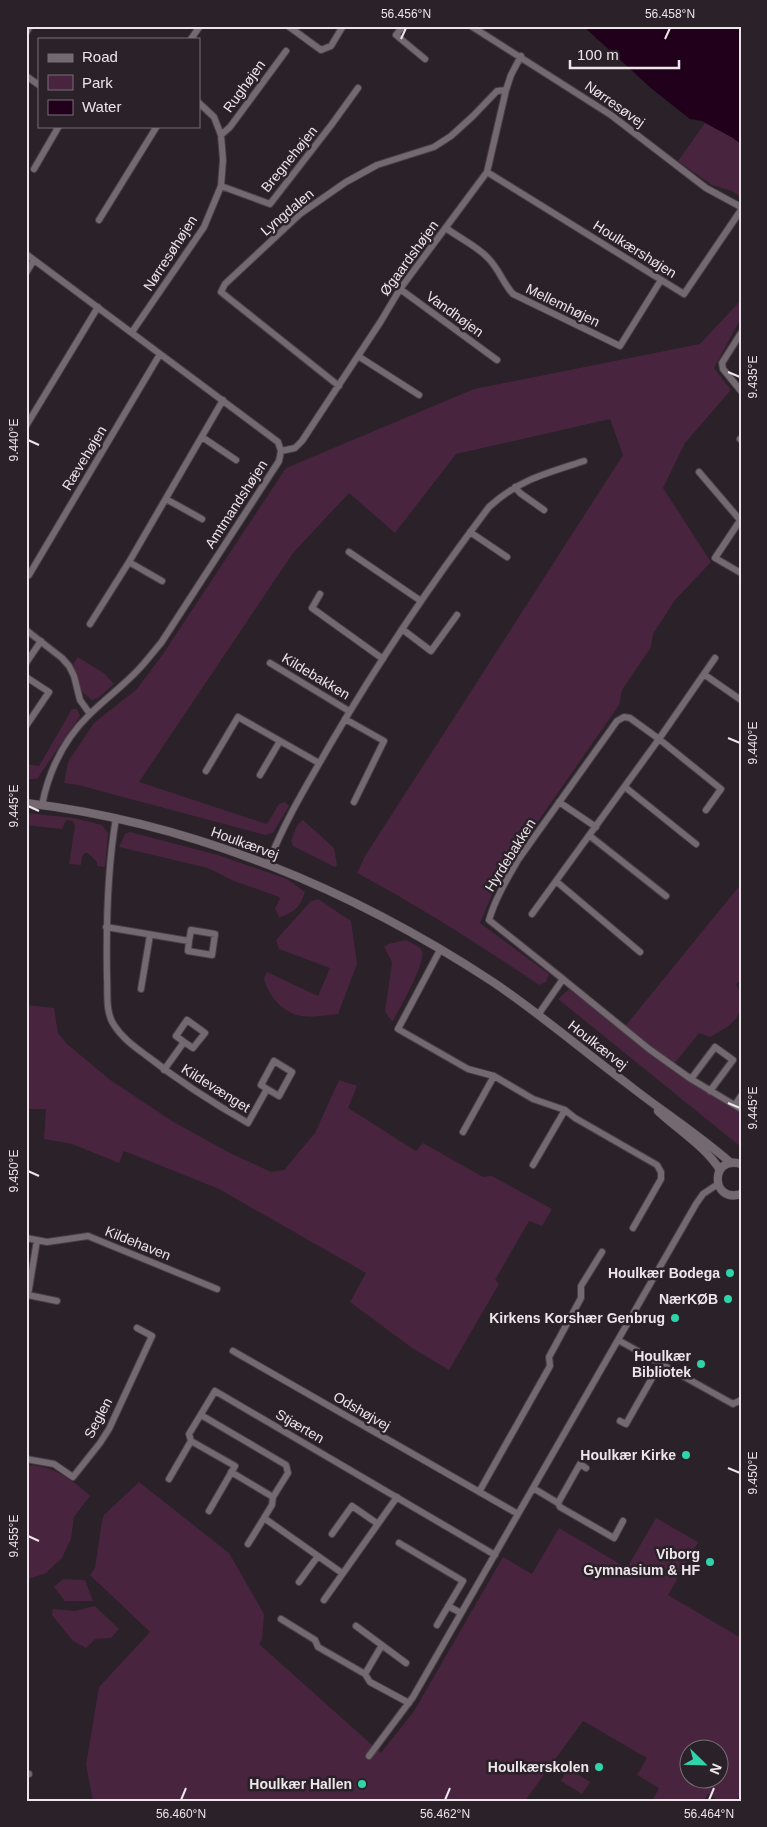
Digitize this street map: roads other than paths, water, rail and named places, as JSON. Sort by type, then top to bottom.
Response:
[{"type":"street","points":[[26,33],[30,26]]},
{"type":"street","points":[[192,38],[200,26]]},
{"type":"street","points":[[288,26],[321,50],[331,46],[343,26]]},
{"type":"street","points":[[402,26],[396,35],[426,59]]},
{"type":"street","name":"Nørresøvej","points":[[471,26],[521,56],[611,115],[706,188],[741,209]]},
{"type":"street","name":"Rughøjen","points":[[222,135],[230,127],[286,51]]},
{"type":"street","name":"Øgaardshøjen","points":[[281,451],[295,448],[302,441],[400,289],[487,172],[506,90],[521,56]]},
{"type":"street","points":[[26,76],[38,84]]},
{"type":"street","name":"Bregnehøjen","points":[[220,186],[270,204],[358,88]]},
{"type":"street","name":"Lyngdalen","points":[[339,386],[221,292],[225,284],[300,214],[346,182],[377,165],[434,147],[451,136],[468,121],[497,90],[506,90]]},
{"type":"street","name":"Nørresøhøjen","points":[[132,332],[204,227],[220,186],[223,160],[222,135],[214,117],[200,104]]},
{"type":"street","points":[[34,168],[58,128]]},
{"type":"street","points":[[99,220],[156,128]]},
{"type":"street","name":"Houlkærshøjen","points":[[487,172],[684,294],[741,209]]},
{"type":"street","name":"Mellemhøjen","points":[[446,228],[487,257],[497,269],[506,287],[513,294],[620,346],[661,280]]},
{"type":"street","name":"Amtmandshøjen","points":[[26,254],[278,442],[281,451],[279,461],[161,643],[139,670],[74,731],[60,751],[42,805]]},
{"type":"street","points":[[26,274],[34,260]]},
{"type":"street","name":"Vandhøjen","points":[[400,289],[497,360]]},
{"type":"street","points":[[26,426],[98,307]]},
{"type":"street","points":[[741,333],[722,363],[723,370],[741,390]]},
{"type":"street","name":"Rævehøjen","points":[[29,575],[160,354]]},
{"type":"street","points":[[358,356],[419,395]]},
{"type":"street","points":[[90,624],[129,562],[223,400]]},
{"type":"street","points":[[202,437],[236,460]]},
{"type":"street","name":"Kildebakken","points":[[268,864],[289,815],[345,719],[402,629],[470,532],[490,507],[514,487],[536,477],[584,461]]},
{"type":"street","points":[[699,472],[740,520],[715,558],[741,573]]},
{"type":"street","points":[[514,487],[544,510]]},
{"type":"street","points":[[166,499],[202,520]]},
{"type":"street","points":[[470,532],[506,557]]},
{"type":"street","points":[[349,552],[421,601]]},
{"type":"street","points":[[129,562],[162,581]]},
{"type":"street","points":[[320,594],[312,608],[382,659]]},
{"type":"street","points":[[402,629],[431,650],[457,616]]},
{"type":"street","points":[[26,630],[41,640],[69,666],[74,676],[80,700],[90,714]]},
{"type":"street","points":[[26,663],[41,640]]},
{"type":"street","points":[[532,914],[596,828],[705,675],[715,658]]},
{"type":"street","name":"Kildebakken","points":[[270,663],[350,711]]},
{"type":"street","points":[[705,675],[741,700]]},
{"type":"street","points":[[26,677],[49,692],[26,726]]},
{"type":"street","points":[[206,771],[238,717],[319,763]]},
{"type":"street","name":"Hyrdebakken","points":[[706,810],[721,789],[659,739],[630,718],[624,717],[617,721],[518,860],[496,902],[489,920],[649,1049],[691,1079],[738,1107]]},
{"type":"street","name":"Kildebakken","points":[[345,719],[384,741],[354,802]]},
{"type":"street","points":[[260,775],[280,741]]},
{"type":"street","points":[[625,787],[696,844]]},
{"type":"street","points":[[559,802],[596,828]]},
{"type":"street","name":"Houlkærvej","points":[[26,803],[116,818],[211,844],[268,864],[326,889],[381,916],[493,982],[640,1094],[668,1113],[730,1163]]},
{"type":"street","name":"Kildevænget","points":[[116,818],[110,853],[106,927],[108,1008],[111,1020],[122,1036],[164,1070],[213,1103],[248,1123],[267,1089]]},
{"type":"street","points":[[590,836],[666,896]]},
{"type":"street","points":[[557,882],[640,952]]},
{"type":"street","points":[[106,927],[189,941]]},
{"type":"street","points":[[191,930],[215,934],[212,955],[188,951],[189,941],[191,930]]},
{"type":"street","points":[[141,989],[150,935]]},
{"type":"street","points":[[440,950],[398,1029],[468,1069],[494,1076],[534,1099],[565,1110],[575,1118],[657,1166],[661,1172],[661,1179],[633,1228]]},
{"type":"street","points":[[538,1015],[563,978]]},
{"type":"street","name":"Kildevænget","points":[[187,1020],[205,1033],[193,1048],[184,1042],[176,1036],[187,1020]]},
{"type":"street","name":"Kildevænget","points":[[164,1070],[184,1042]]},
{"type":"street","points":[[691,1079],[715,1047],[733,1060],[710,1091]]},
{"type":"street","name":"Kildevænget","points":[[274,1061],[292,1072],[279,1096],[267,1089],[261,1086],[274,1061]]},
{"type":"street","points":[[463,1132],[494,1076]]},
{"type":"street","name":"Houlkærvej","points":[[640,1094],[715,1161],[720,1170]]},
{"type":"street","points":[[738,1107],[741,1096]]},
{"type":"street","points":[[533,1165],[565,1110]]},
{"type":"street","points":[[741,1164],[730,1163],[720,1170],[718,1175],[718,1184],[721,1189],[729,1195],[741,1194]]},
{"type":"street","points":[[369,1756],[409,1703],[696,1204],[703,1194],[718,1184]]},
{"type":"street","name":"Kildehaven","points":[[26,1238],[47,1242],[88,1236],[216,1289]]},
{"type":"street","points":[[37,1240],[28,1295],[57,1301]]},
{"type":"street","points":[[479,1492],[550,1366],[549,1357],[581,1298],[581,1286],[602,1252]]},
{"type":"street","name":"Seglen","points":[[26,1459],[54,1464],[73,1476],[91,1456],[109,1428],[152,1336],[136,1328]]},
{"type":"street","points":[[618,1340],[733,1404],[741,1400]]},
{"type":"street","name":"Odshøjvej","points":[[233,1351],[518,1514]]},
{"type":"street","points":[[620,1421],[626,1424],[660,1364]]},
{"type":"street","name":"Stjærten","points":[[169,1479],[191,1441],[190,1434],[215,1391],[495,1555]]},
{"type":"street","points":[[201,1415],[286,1465],[288,1473],[273,1497],[272,1505],[248,1544]]},
{"type":"street","points":[[191,1441],[235,1466],[209,1511]]},
{"type":"street","points":[[558,1502],[580,1464],[586,1468]]},
{"type":"street","points":[[231,1472],[273,1497]]},
{"type":"street","points":[[533,1488],[558,1502],[560,1507],[614,1538],[623,1521]]},
{"type":"street","points":[[324,1600],[397,1497]]},
{"type":"street","points":[[332,1534],[352,1506],[378,1524]]},
{"type":"street","points":[[264,1518],[342,1573]]},
{"type":"street","points":[[398,1543],[463,1581],[437,1625]]},
{"type":"street","points":[[299,1582],[318,1556]]},
{"type":"street","points":[[448,1606],[461,1613]]},
{"type":"street","points":[[282,1619],[315,1640],[318,1647],[365,1674],[370,1682],[409,1703]]},
{"type":"street","points":[[356,1626],[406,1663]]},
{"type":"street","points":[[365,1674],[382,1645]]},
{"type":"water","points":[[583,26],[741,26],[741,144],[702,121],[690,119],[652,89]]},
{"type":"place","name":"Houlkær Bodega","points":[[730,1273]]},
{"type":"place","name":"NærKØB","points":[[728,1299]]},
{"type":"place","name":"Kirkens Korshær Genbrug","points":[[675,1318]]},
{"type":"place","name":"Houlkær Bibliotek","points":[[701,1364]]},
{"type":"place","name":"Houlkær Kirke","points":[[686,1455]]},
{"type":"place","name":"Viborg Gymnasium & HF","points":[[710,1562]]},
{"type":"place","name":"Houlkærskolen","points":[[599,1767]]},
{"type":"place","name":"Houlkær Hallen","points":[[362,1784]]}]
